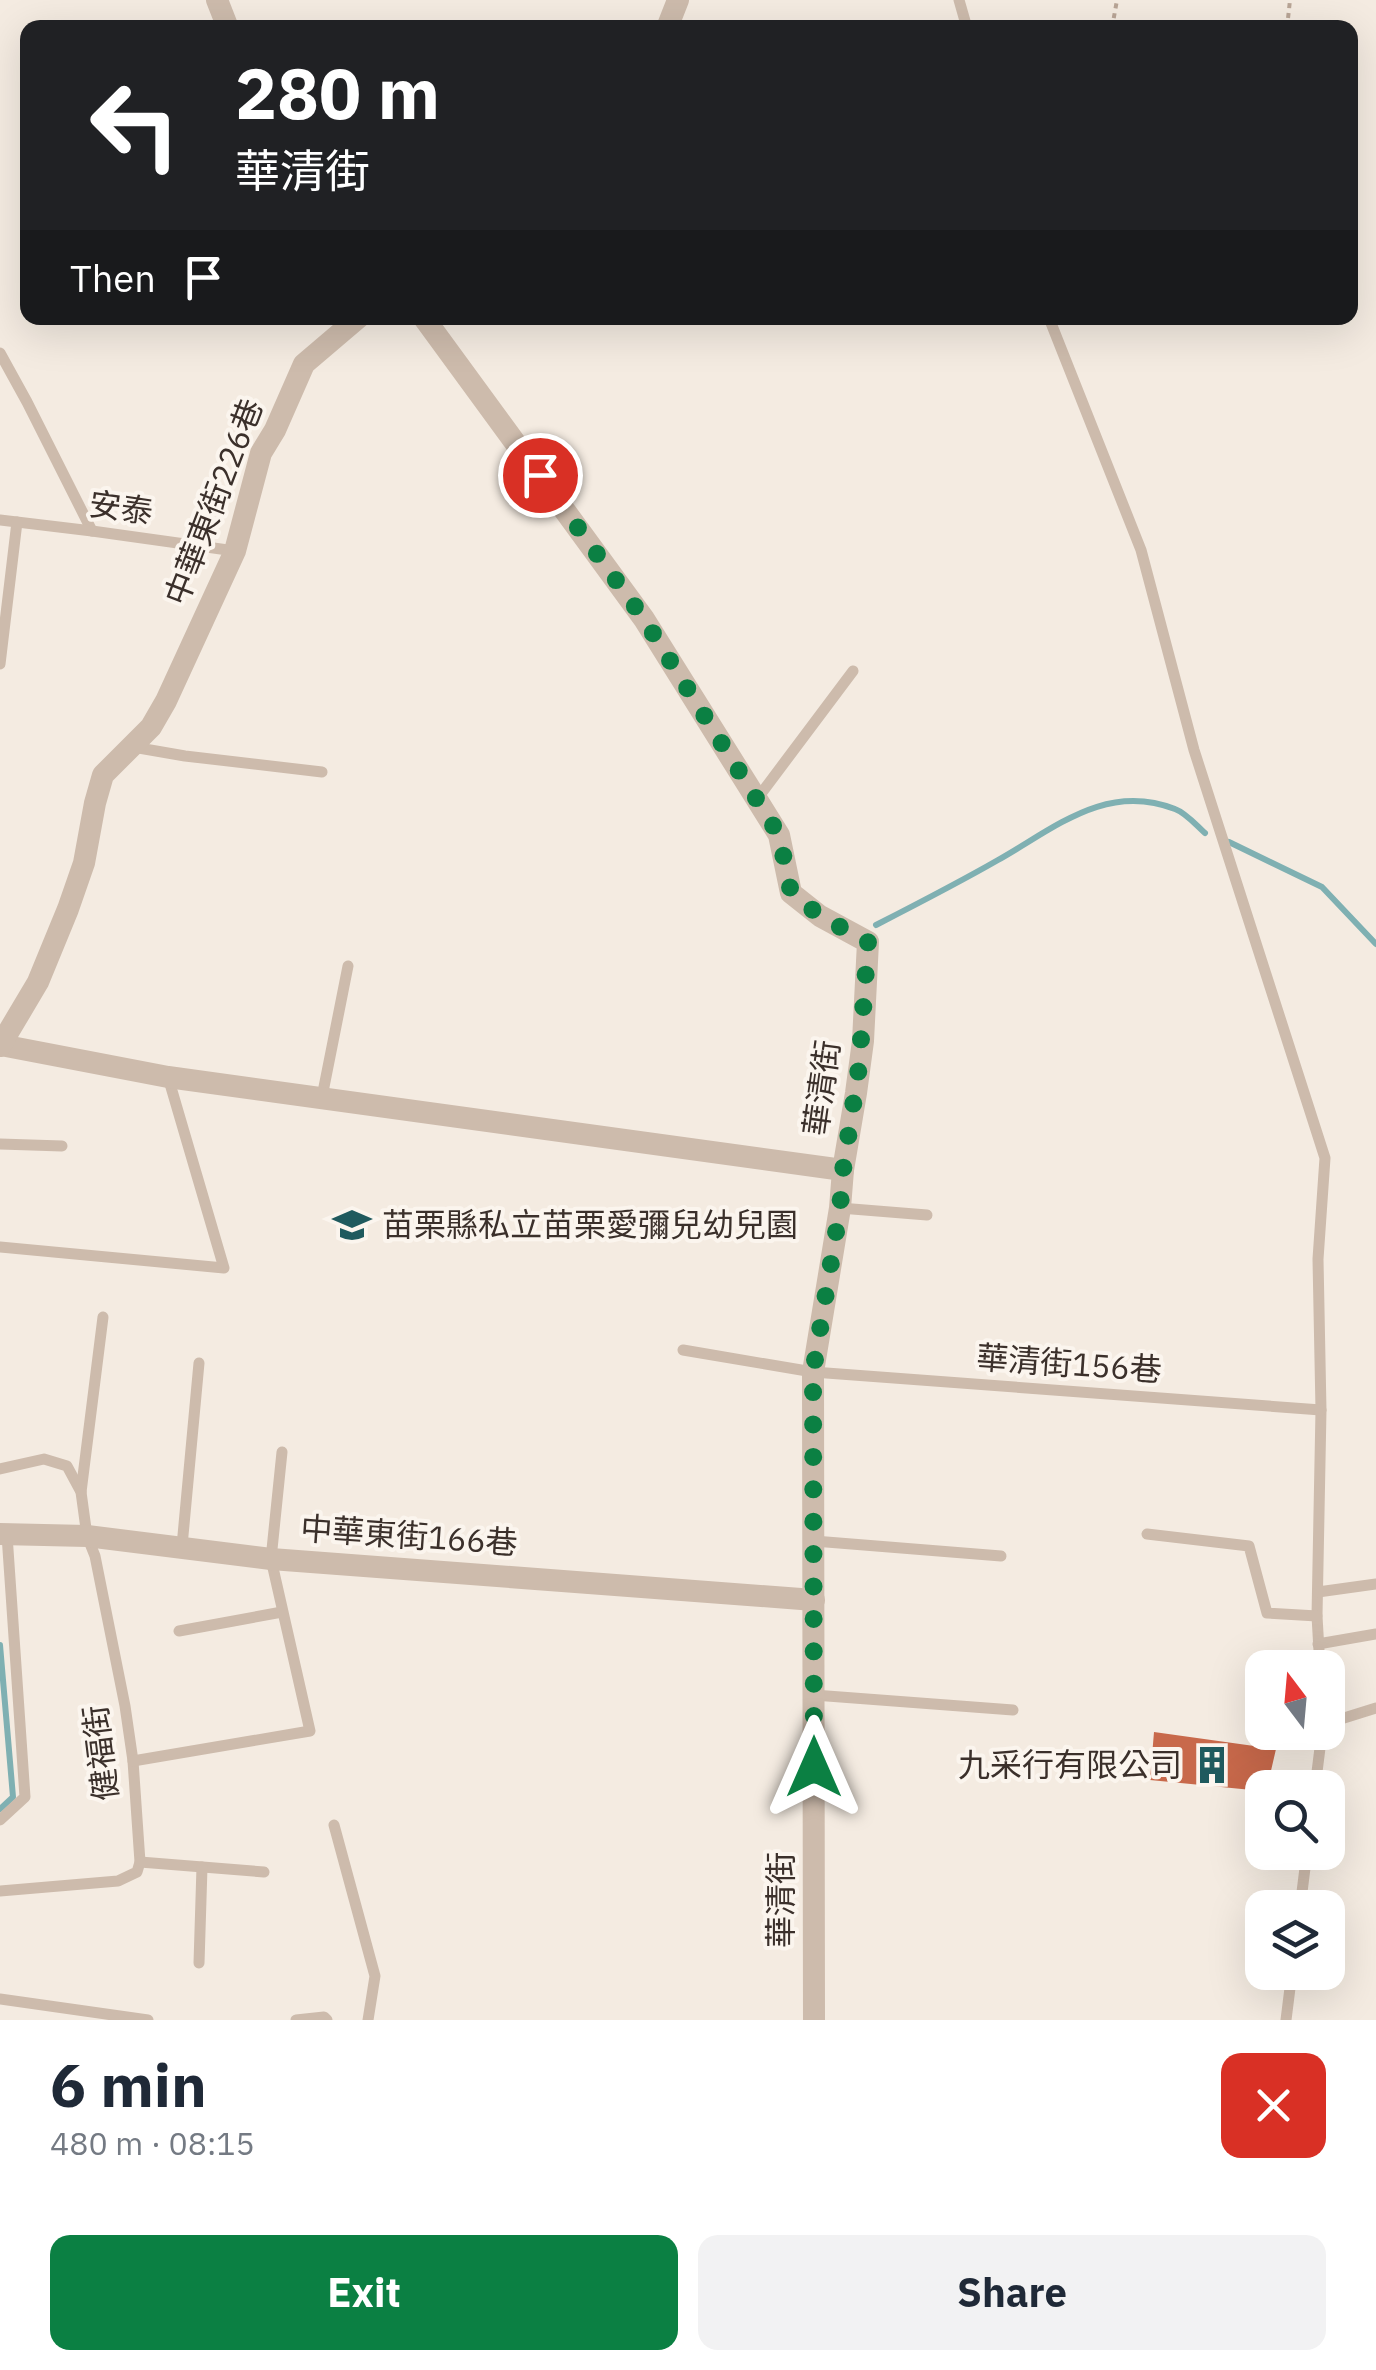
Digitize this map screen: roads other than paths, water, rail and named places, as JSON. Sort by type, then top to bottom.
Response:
[{"type":"street","name":"中華東街226巷","points":[[0,1045],[38,982],[68,909],[84,863],[104,776],[151,727],[235,552],[260,453],[275,430],[304,364],[350,325]]},
{"type":"street","name":"華清街","points":[[429,325],[644,619],[779,835],[791,892],[820,916],[868,942],[862,1041],[813,1372],[814,2020]]},
{"type":"street","points":[[0,1045],[168,1077],[843,1170]]},
{"type":"street","name":"中華東街166巷","points":[[3,1535],[87,1536],[272,1558],[814,1600]]},
{"type":"lane","points":[[1052,325],[1141,550],[1194,750],[1326,1158],[1318,1260],[1318,1650]]},
{"type":"lane","points":[[0,353],[92,531]]},
{"type":"lane","name":"安泰","points":[[0,520],[235,552]]},
{"type":"lane","points":[[0,664],[17,522]]},
{"type":"lane","points":[[756,798],[853,671]]},
{"type":"lane","points":[[131,746],[322,772]]},
{"type":"lane","points":[[322,1097],[348,966]]},
{"type":"lane","points":[[0,1247],[224,1268],[168,1077]]},
{"type":"lane","points":[[0,1144],[62,1146]]},
{"type":"lane","points":[[840,1208],[927,1214]]},
{"type":"lane","name":"健福街","points":[[103,1317],[81,1492],[87,1536],[95,1556],[118,1668],[132,1761],[140,1862]]},
{"type":"lane","name":"華清街156巷","points":[[683,1350],[813,1372],[1321,1410]]},
{"type":"lane","points":[[182,1546],[199,1363]]},
{"type":"lane","points":[[132,1761],[310,1731],[272,1558],[282,1452]]},
{"type":"lane","points":[[0,1469],[44,1460],[67,1466],[81,1492]]},
{"type":"lane","points":[[1146,1534],[1249,1546],[1267,1613],[1317,1616]]},
{"type":"lane","points":[[0,1820],[24,1797],[3,1535]]},
{"type":"lane","points":[[814,1541],[1001,1556]]},
{"type":"lane","points":[[1318,1592],[1376,1584]]},
{"type":"lane","points":[[179,1631],[282,1612]]},
{"type":"lane","points":[[1318,1644],[1376,1634]]},
{"type":"lane","points":[[814,1695],[1013,1710]]},
{"type":"lane","points":[[1345,1718],[1376,1708]]},
{"type":"lane","points":[[334,1826],[375,1976],[368,2020]]},
{"type":"lane","points":[[0,1890],[118,1881],[137,1872],[140,1862],[264,1872]]},
{"type":"lane","points":[[199,1963],[202,1867]]},
{"type":"lane","points":[[1286,2020],[1290,1990]]},
{"type":"lane","points":[[0,1999],[148,2020]]},
{"type":"lane","points":[[296,2020],[328,2020]]},
{"type":"waterway","points":[[876,925],[1061,823],[1104,805],[1150,802],[1175,809],[1205,833]]},
{"type":"waterway","points":[[1229,842],[1322,887],[1376,944]]},
{"type":"waterway","points":[[0,1645],[13,1797],[0,1809]]},
{"type":"place","name":"苗栗縣私立苗栗愛彌兒幼兒園","points":[[352,1225]]},
{"type":"place","name":"九采行有限公司","points":[[1212,1765]]}]
